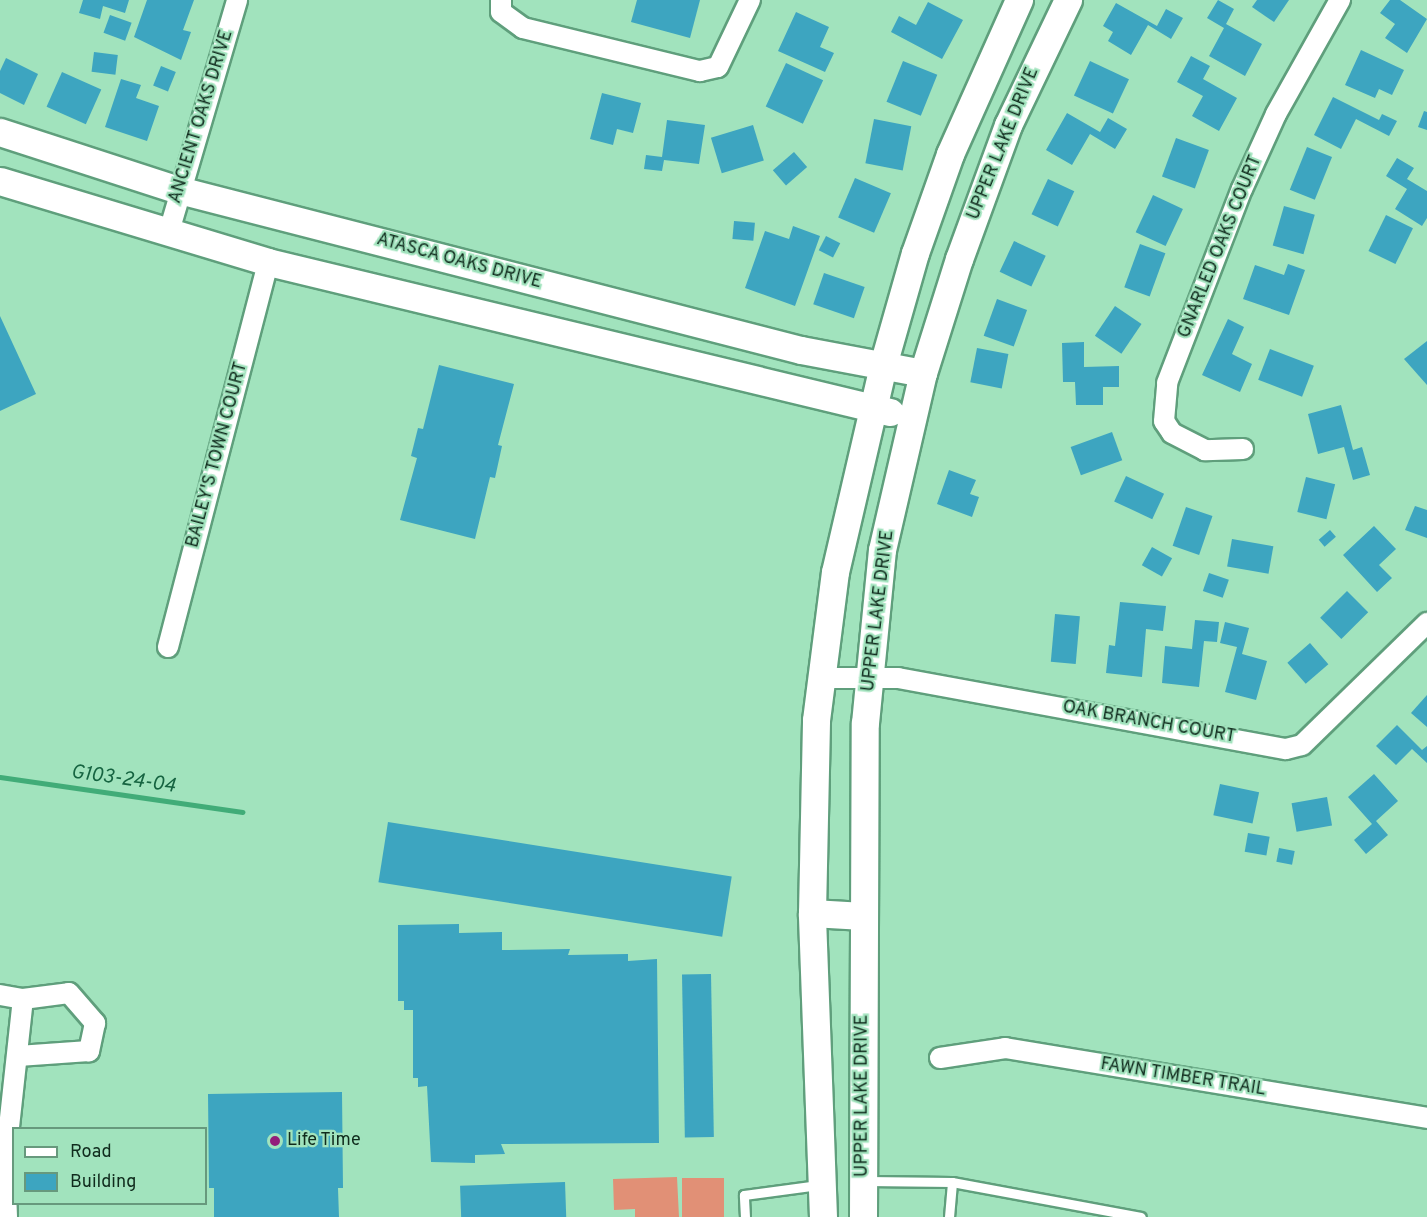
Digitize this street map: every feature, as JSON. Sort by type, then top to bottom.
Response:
[{"type":"street","name":"ANCIENT OAKS DRIVE","points":[[168,235],[179,190],[237,0]]},
{"type":"street","points":[[501,0],[501,12],[523,28],[700,71],[718,67],[750,0]]},
{"type":"street","name":"UPPER LAKE DRIVE","points":[[863,1217],[865,723],[872,678],[882,550],[911,416],[983,189],[1068,0]]},
{"type":"street","name":"GNARLED OAKS COURT","points":[[1243,449],[1205,450],[1172,433],[1164,421],[1167,383],[1242,189],[1276,114],[1341,0]]},
{"type":"street","points":[[823,1217],[812,912],[816,720],[835,572],[883,365],[950,153],[1016,6],[1052,33]]},
{"type":"street","name":"ATASCA OAKS DRIVE","points":[[0,132],[179,190],[589,296],[923,374]]},
{"type":"street","points":[[0,181],[168,235],[268,262],[873,409],[911,416]]},
{"type":"street","name":"BAILEY'S TOWN COURT","points":[[168,647],[268,262]]},
{"type":"street","points":[[578,336],[589,296]]},
{"type":"street","name":"OAK BRANCH COURT","points":[[822,678],[898,678],[1286,749],[1302,745],[1427,623]]},
{"type":"street","points":[[812,912],[863,916]]},
{"type":"street","points":[[0,995],[23,999],[69,993],[95,1023],[89,1051],[18,1056]]},
{"type":"street","points":[[7,1217],[5,1164],[23,999]]},
{"type":"street","name":"FAWN TIMBER TRAIL","points":[[940,1058],[1005,1048],[1427,1118]]},
{"type":"street","points":[[823,1185],[863,1181]]},
{"type":"lane","points":[[863,1181],[952,1182],[1141,1217]]},
{"type":"lane","points":[[949,1217],[952,1182]]},
{"type":"lane","points":[[745,1217],[744,1195],[823,1185]]},
{"type":"shaded area","points":[[677,1177],[679,1217],[635,1217],[635,1209],[614,1210],[613,1179]]},
{"type":"shaded area","points":[[682,1178],[724,1178],[724,1217],[682,1217]]},
{"type":"building","points":[[83,0],[129,0],[125,13],[103,6],[100,19],[79,13]]},
{"type":"building","points":[[147,0],[194,0],[183,30],[191,32],[181,60],[134,37]]},
{"type":"building","points":[[637,0],[700,0],[690,38],[631,22]]},
{"type":"building","points":[[1218,0],[1234,9],[1226,24],[1262,44],[1245,76],[1209,56],[1224,28],[1207,18]]},
{"type":"building","points":[[1257,0],[1289,0],[1274,22],[1252,7]]},
{"type":"building","points":[[1390,0],[1400,0],[1427,19],[1407,53],[1385,38],[1395,24],[1380,13]]},
{"type":"building","points":[[928,2],[963,20],[942,59],[891,32],[899,16],[916,25]]},
{"type":"building","points":[[1116,3],[1157,26],[1166,9],[1183,18],[1171,39],[1148,25],[1131,55],[1108,41],[1113,32],[1103,26]]},
{"type":"building","points":[[796,12],[829,27],[820,47],[834,53],[825,72],[778,51]]},
{"type":"building","points":[[110,15],[132,23],[125,41],[104,33]]},
{"type":"building","points":[[1361,50],[1404,70],[1392,95],[1379,89],[1375,98],[1345,85]]},
{"type":"building","points":[[94,52],[118,55],[115,75],[92,72]]},
{"type":"building","points":[[1191,56],[1210,66],[1203,79],[1237,98],[1219,131],[1192,116],[1203,96],[1177,82]]},
{"type":"building","points":[[6,58],[38,74],[24,105],[0,93],[0,71]]},
{"type":"building","points":[[903,61],[937,75],[921,116],[887,102]]},
{"type":"building","points":[[1090,61],[1129,79],[1113,114],[1074,95]]},
{"type":"building","points":[[786,63],[823,80],[803,124],[766,107]]},
{"type":"building","points":[[161,66],[176,72],[168,91],[153,85]]},
{"type":"building","points":[[62,72],[101,89],[86,124],[47,107]]},
{"type":"building","points":[[121,79],[141,85],[136,98],[159,106],[147,141],[105,127]]},
{"type":"building","points":[[602,93],[641,103],[633,133],[617,129],[613,145],[590,139]]},
{"type":"building","points":[[1333,97],[1379,120],[1382,114],[1397,121],[1389,136],[1356,119],[1341,149],[1314,135]]},
{"type":"building","points":[[1424,111],[1427,112],[1427,130],[1418,127]]},
{"type":"building","points":[[1067,113],[1100,132],[1108,118],[1127,129],[1115,149],[1090,134],[1072,165],[1046,150]]},
{"type":"building","points":[[874,119],[911,126],[903,170],[865,163]]},
{"type":"building","points":[[667,120],[705,125],[699,164],[664,160],[662,171],[644,169],[646,155],[662,157]]},
{"type":"building","points":[[753,125],[764,160],[722,173],[711,138]]},
{"type":"building","points":[[1176,138],[1209,150],[1195,188],[1162,177]]},
{"type":"building","points":[[1307,147],[1332,157],[1315,200],[1290,190]]},
{"type":"building","points":[[794,152],[807,167],[786,185],[773,170]]},
{"type":"building","points":[[1397,158],[1414,168],[1407,179],[1427,191],[1427,218],[1422,226],[1395,209],[1407,189],[1386,176]]},
{"type":"building","points":[[855,178],[891,193],[874,233],[838,218]]},
{"type":"building","points":[[1048,179],[1074,191],[1058,227],[1032,214]]},
{"type":"building","points":[[1153,195],[1183,209],[1166,246],[1136,232]]},
{"type":"building","points":[[1284,206],[1315,215],[1303,254],[1273,245]]},
{"type":"building","points":[[1386,215],[1413,228],[1395,264],[1368,251]]},
{"type":"building","points":[[734,221],[755,223],[753,241],[732,239]]},
{"type":"building","points":[[793,226],[820,236],[795,306],[745,288],[765,231],[789,239]]},
{"type":"building","points":[[826,236],[840,243],[833,258],[819,250]]},
{"type":"building","points":[[1014,241],[1046,256],[1031,287],[1000,272]]},
{"type":"building","points":[[1140,244],[1165,253],[1150,296],[1124,287]]},
{"type":"building","points":[[1288,264],[1305,270],[1289,315],[1243,299],[1255,265],[1284,275]]},
{"type":"building","points":[[824,273],[865,287],[854,318],[813,304]]},
{"type":"building","points":[[997,299],[1027,310],[1014,347],[984,336]]},
{"type":"building","points":[[1115,306],[1142,324],[1121,354],[1095,336]]},
{"type":"building","points":[[0,316],[36,394],[0,411]]},
{"type":"building","points":[[1228,319],[1244,327],[1232,354],[1252,364],[1240,392],[1202,375]]},
{"type":"building","points":[[1427,341],[1427,385],[1404,359]]},
{"type":"building","points":[[1084,342],[1084,367],[1119,366],[1119,387],[1103,387],[1103,405],[1076,405],[1075,382],[1063,382],[1062,343]]},
{"type":"building","points":[[977,348],[1008,354],[1002,388],[970,382]]},
{"type":"building","points":[[1270,349],[1314,366],[1302,397],[1258,380]]},
{"type":"building","points":[[439,365],[514,384],[498,445],[502,446],[495,478],[490,477],[475,539],[400,520],[417,458],[411,456],[418,428],[423,429]]},
{"type":"building","points":[[1341,405],[1353,450],[1362,447],[1370,475],[1353,480],[1344,447],[1318,454],[1308,414]]},
{"type":"building","points":[[1112,432],[1122,460],[1081,475],[1071,447]]},
{"type":"building","points":[[949,470],[976,480],[970,494],[979,497],[972,517],[937,504]]},
{"type":"building","points":[[1126,476],[1164,494],[1152,519],[1114,501]]},
{"type":"building","points":[[1306,477],[1335,484],[1326,519],[1297,512]]},
{"type":"building","points":[[1415,506],[1427,510],[1427,538],[1405,530]]},
{"type":"building","points":[[1186,507],[1212,516],[1199,555],[1173,546]]},
{"type":"building","points":[[1374,526],[1396,549],[1379,565],[1392,578],[1377,592],[1343,555]]},
{"type":"building","points":[[1330,530],[1336,537],[1325,547],[1319,540]]},
{"type":"building","points":[[1232,539],[1273,546],[1268,574],[1227,567]]},
{"type":"building","points":[[1152,547],[1172,558],[1162,577],[1142,565]]},
{"type":"building","points":[[1209,573],[1229,580],[1223,598],[1203,591]]},
{"type":"building","points":[[1347,591],[1368,612],[1341,639],[1320,618]]},
{"type":"building","points":[[1120,602],[1166,606],[1163,631],[1146,629],[1142,677],[1106,673],[1109,645],[1115,646]]},
{"type":"building","points":[[1055,614],[1080,616],[1076,664],[1051,662]]},
{"type":"building","points":[[1195,620],[1219,622],[1217,642],[1204,641],[1199,687],[1162,683],[1165,646],[1192,649]]},
{"type":"building","points":[[1225,622],[1249,628],[1242,654],[1267,661],[1256,700],[1225,692],[1237,647],[1220,643]]},
{"type":"building","points":[[1310,643],[1328,664],[1306,684],[1287,663]]},
{"type":"building","points":[[1427,695],[1427,727],[1411,713]]},
{"type":"building","points":[[1397,725],[1422,750],[1427,746],[1427,763],[1412,749],[1396,765],[1376,746]]},
{"type":"building","points":[[1374,774],[1398,801],[1376,821],[1388,835],[1366,854],[1354,840],[1372,824],[1348,797]]},
{"type":"building","points":[[1220,784],[1259,792],[1252,824],[1213,815]]},
{"type":"building","points":[[1327,797],[1332,826],[1297,832],[1292,803]]},
{"type":"building","points":[[388,822],[732,876],[722,937],[378,882]]},
{"type":"building","points":[[1248,833],[1270,837],[1266,856],[1245,852]]},
{"type":"building","points":[[1279,848],[1295,851],[1292,865],[1276,862]]},
{"type":"building","points":[[459,924],[459,933],[502,932],[502,950],[570,949],[568,955],[628,954],[628,961],[657,959],[659,1143],[501,1144],[505,1154],[475,1155],[475,1163],[431,1162],[427,1086],[418,1087],[418,1078],[413,1078],[413,1010],[404,1010],[404,1001],[398,1001],[398,925]]},
{"type":"building","points":[[711,974],[714,1137],[685,1137],[682,975]]},
{"type":"building","name":"Life Time","points":[[342,1092],[343,1188],[338,1188],[339,1217],[214,1217],[214,1188],[209,1188],[208,1094]]},
{"type":"building","points":[[565,1182],[566,1217],[461,1217],[460,1186]]},
{"type":"waterway","name":"G103-24-04","points":[[0,777],[242,812]]},
{"type":"place","name":"Life Time","points":[[275,1141]]}]
